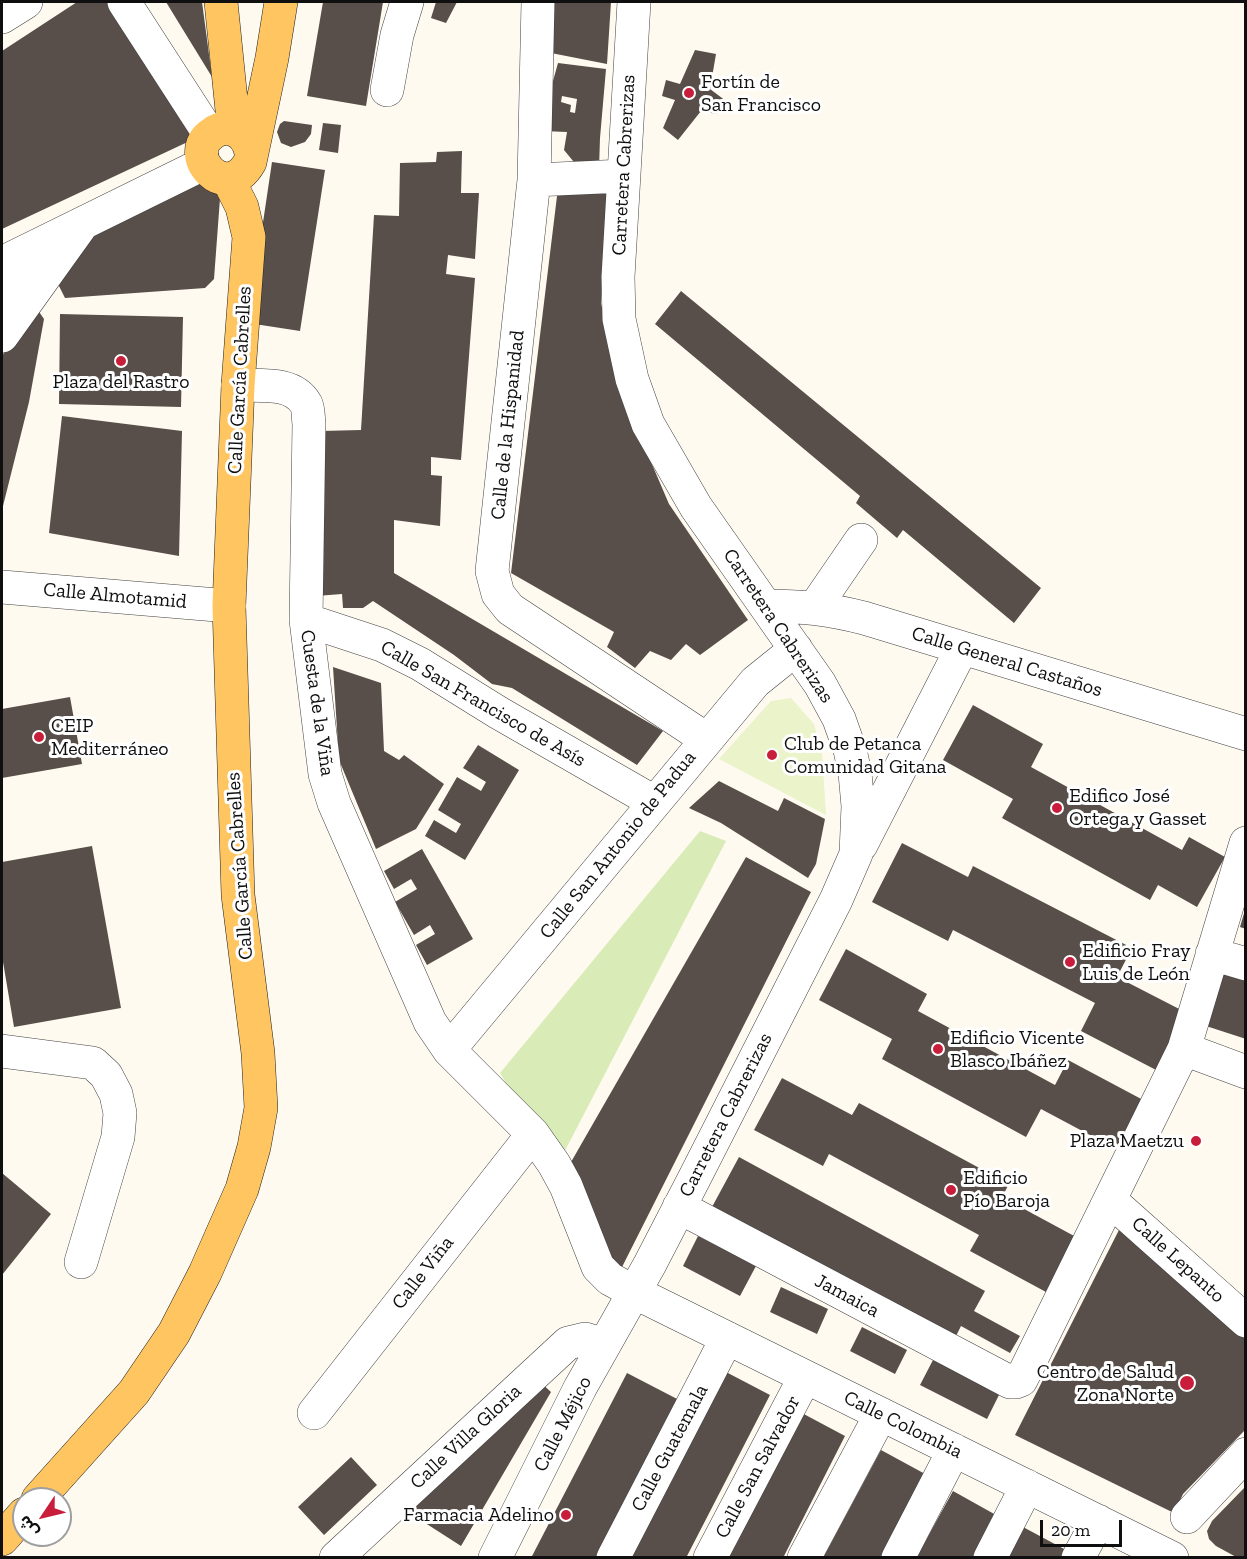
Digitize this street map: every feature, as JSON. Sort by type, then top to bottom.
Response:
[{"type":"main road","points":[[220,2],[229,154]]},
{"type":"main road","name":"Calle García Cabrelles","points":[[49,1487],[134,1392],[174,1333],[205,1273],[242,1189],[254,1147],[261,1107],[261,1086],[238,895],[229,606],[238,386],[249,237],[257,219],[260,200],[257,181],[229,154],[272,58],[281,2]]},
{"type":"main road","points":[[2,1539],[12,1528]]},
{"type":"street","points":[[2,17],[26,2]]},
{"type":"street","points":[[2,262],[229,154],[124,2]]},
{"type":"street","points":[[387,90],[397,35],[407,2]]},
{"type":"street","name":"Calle de la Hispanidad","points":[[538,2],[534,180],[492,571],[498,594],[510,609],[706,739]]},
{"type":"street","name":"Carretera Cabrerizas","points":[[634,2],[618,277],[619,319],[633,379],[648,424],[696,507],[820,684],[839,719],[850,750],[858,806],[856,854],[836,900],[634,1292]]},
{"type":"street","points":[[534,180],[624,176]]},
{"type":"street","points":[[2,292],[33,262],[83,223]]},
{"type":"street","points":[[2,336],[83,223]]},
{"type":"street","name":"Cuesta de la Viña","points":[[238,386],[288,388],[300,396],[307,406],[309,424],[306,620],[325,774],[334,803],[430,1022],[449,1050]]},
{"type":"street","points":[[815,607],[861,540]]},
{"type":"street","name":"Calle Almotamid","points":[[2,586],[229,606]]},
{"type":"street","name":"Calle General Castaños","points":[[766,606],[815,607],[854,615],[1245,734]]},
{"type":"street","name":"Calle San Francisco de Asís","points":[[306,620],[382,645],[420,664],[654,802]]},
{"type":"street","points":[[856,854],[962,648]]},
{"type":"street","name":"Calle San Antonio de Padua","points":[[449,1050],[755,682],[796,649]]},
{"type":"street","points":[[1110,1200],[1184,1049],[1245,847]]},
{"type":"street","points":[[1212,954],[1245,964]]},
{"type":"street","points":[[1184,1049],[1245,1072]]},
{"type":"street","points":[[2,1050],[93,1063],[106,1075],[116,1094],[120,1113],[118,1137],[81,1262]]},
{"type":"street","points":[[449,1050],[532,1134],[554,1164],[566,1186],[598,1267],[610,1278],[634,1292]]},
{"type":"street","name":"Calle Viña","points":[[314,1413],[532,1134]]},
{"type":"street","name":"Jamaica","points":[[679,1207],[1010,1382],[1016,1382],[1024,1376],[1110,1200]]},
{"type":"street","name":"Calle Lepanto","points":[[1110,1200],[1242,1312]]},
{"type":"street","name":"Calle Colombia","points":[[634,1292],[1172,1557]]},
{"type":"street","name":"Calle Méjico","points":[[495,1557],[604,1345],[634,1292]]},
{"type":"street","name":"Calle Guatemala","points":[[613,1557],[727,1338]]},
{"type":"street","name":"Calle Villa Gloria","points":[[336,1557],[567,1343],[585,1339],[604,1345]]},
{"type":"street","name":"Calle San Salvador","points":[[710,1557],[805,1377]]},
{"type":"street","points":[[804,1557],[881,1414]]},
{"type":"street","points":[[898,1557],[954,1450]]},
{"type":"street","points":[[1187,1517],[1245,1454]]},
{"type":"street","points":[[990,1557],[1027,1486]]},
{"type":"street","points":[[1078,1557],[1098,1521]]},
{"type":"green space","name":"Club de Petanca Comunidad Gitana","points":[[791,698],[814,724],[822,752],[826,815],[719,759],[771,701]]},
{"type":"green space","points":[[700,831],[726,841],[557,1166],[500,1073]]},
{"type":"building","points":[[77,2],[108,2],[194,139],[2,229],[2,51]]},
{"type":"building","points":[[166,2],[202,2],[212,77]]},
{"type":"building","points":[[323,2],[383,2],[366,106],[307,96]]},
{"type":"building","points":[[436,2],[457,2],[446,23],[431,18]]},
{"type":"building","points":[[548,2],[611,2],[607,64],[551,53]]},
{"type":"building","name":"Fortín de San Francisco","points":[[695,50],[716,54],[710,89],[726,101],[717,114],[701,111],[678,140],[663,128],[675,100],[662,96],[666,80],[680,84]]},
{"type":"building","points":[[558,63],[606,69],[599,169],[578,167],[564,150],[567,132],[543,131],[543,117]],"holes":[[[562,96],[577,99],[575,113],[570,112],[571,105],[561,102]]]},
{"type":"building","points":[[284,121],[312,125],[311,134],[305,142],[291,147],[281,143],[277,132]]},
{"type":"building","points":[[323,123],[341,125],[338,153],[319,150]]},
{"type":"building","points":[[462,151],[461,193],[479,193],[475,259],[448,255],[446,274],[475,278],[461,460],[431,457],[431,475],[442,476],[440,526],[394,520],[394,573],[663,731],[637,765],[512,688],[492,684],[454,655],[373,601],[363,608],[343,608],[342,594],[316,596],[321,431],[361,430],[374,215],[399,216],[400,163],[436,162],[437,152]]},
{"type":"building","points":[[272,162],[325,170],[300,331],[248,323]]},
{"type":"building","points":[[208,175],[221,185],[214,279],[205,288],[65,298],[56,280],[80,239]]},
{"type":"building","points":[[558,188],[607,189],[601,303],[618,385],[669,504],[748,620],[700,655],[686,644],[671,660],[650,651],[635,668],[607,647],[614,632],[511,573]]},
{"type":"building","points":[[681,291],[1041,588],[1014,623],[903,530],[897,538],[856,503],[860,496],[655,324]]},
{"type":"building","points":[[33,303],[44,319],[29,402],[2,510],[2,356]]},
{"type":"building","name":"Plaza del Rastro","points":[[60,314],[183,317],[181,407],[59,404]]},
{"type":"building","points":[[62,416],[182,431],[179,556],[49,533]]},
{"type":"building","points":[[333,667],[381,683],[384,751],[399,760],[404,755],[444,784],[416,829],[376,849],[339,760]]},
{"type":"building","name":"CEIP Mediterráneo","points":[[70,697],[82,764],[2,778],[2,709]]},
{"type":"building","name":"Edifico José Ortega y Gasset","points":[[973,705],[1043,744],[1031,767],[1182,850],[1189,837],[1225,857],[1197,907],[1158,885],[1150,900],[1002,818],[1013,799],[943,760]]},
{"type":"building","points":[[478,745],[519,770],[465,860],[425,836],[434,820],[456,833],[461,824],[438,810],[457,777],[481,791],[486,782],[463,768]]},
{"type":"building","points":[[719,781],[778,811],[784,798],[825,819],[816,864],[808,878],[721,823],[689,808]]},
{"type":"building","name":"Edificio Fray Luis de León","points":[[902,843],[968,877],[973,866],[1132,948],[1117,977],[1187,1013],[1158,1071],[1081,1031],[1095,1003],[953,930],[948,941],[872,902]]},
{"type":"building","points":[[92,846],[121,1008],[14,1027],[2,956],[2,862]]},
{"type":"building","points":[[422,849],[473,939],[427,965],[416,945],[435,934],[430,925],[414,935],[395,902],[417,889],[411,879],[394,889],[384,871]]},
{"type":"building","points":[[746,857],[811,892],[621,1269],[598,1250],[563,1176]]},
{"type":"building","points":[[1246,910],[1246,929],[1240,927]]},
{"type":"building","name":"Edificio Vicente Blasco Ibáñez","points":[[846,949],[927,994],[918,1011],[1055,1085],[1068,1060],[1145,1101],[1118,1150],[1041,1109],[1026,1137],[882,1059],[892,1039],[819,1000]]},
{"type":"building","points":[[1224,969],[1246,976],[1246,1039],[1203,1025]]},
{"type":"building","name":"Edificio Pío Baroja","points":[[782,1078],[852,1115],[859,1103],[1009,1184],[1002,1197],[1076,1237],[1046,1292],[970,1251],[979,1235],[829,1154],[823,1166],[754,1130]]},
{"type":"building","points":[[739,1157],[985,1291],[974,1311],[1020,1336],[1010,1353],[961,1326],[954,1340],[712,1207]]},
{"type":"building","points":[[2,1173],[51,1214],[2,1275]]},
{"type":"building","points":[[1120,1228],[1246,1336],[1246,1429],[1183,1494],[1174,1513],[1015,1435]]},
{"type":"building","points":[[698,1236],[756,1266],[740,1296],[683,1266]]},
{"type":"building","points":[[781,1287],[828,1309],[817,1334],[770,1312]]},
{"type":"building","points":[[862,1327],[907,1350],[895,1374],[850,1351]]},
{"type":"building","points":[[933,1360],[1000,1393],[987,1419],[920,1385]]},
{"type":"building","points":[[726,1372],[770,1395],[686,1558],[630,1558]]},
{"type":"building","points":[[627,1373],[681,1401],[599,1558],[531,1558]]},
{"type":"building","points":[[540,1382],[551,1392],[461,1546],[405,1510]]},
{"type":"building","points":[[800,1412],[845,1436],[783,1558],[725,1558]]},
{"type":"building","points":[[881,1450],[927,1475],[883,1558],[823,1558]]},
{"type":"building","points":[[351,1457],[377,1485],[324,1535],[298,1507]]},
{"type":"building","points":[[1246,1486],[1246,1558],[1238,1558],[1216,1546],[1209,1539],[1207,1531],[1212,1521]]},
{"type":"building","points":[[953,1491],[996,1515],[973,1558],[916,1558]]},
{"type":"building","points":[[1023,1527],[1066,1550],[1062,1558],[1006,1558]]},
{"type":"place","name":"Fortín de San Francisco","points":[[689,93]]},
{"type":"place","name":"Plaza del Rastro","points":[[121,361]]},
{"type":"place","name":"CEIP Mediterráneo","points":[[39,737]]},
{"type":"place","name":"Club de Petanca Comunidad Gitana","points":[[772,755]]},
{"type":"place","name":"Edifico José Ortega y Gasset","points":[[1057,808]]},
{"type":"place","name":"Edificio Fray Luis de León","points":[[1070,962]]},
{"type":"place","name":"Edificio Vicente Blasco Ibáñez","points":[[938,1049]]},
{"type":"place","name":"Plaza Maetzu","points":[[1196,1141]]},
{"type":"place","name":"Edificio Pío Baroja","points":[[951,1190]]},
{"type":"place","name":"Centro de Salud Zona Norte","points":[[1187,1383]]},
{"type":"place","name":"Farmacia Adelino","points":[[566,1515]]}]
